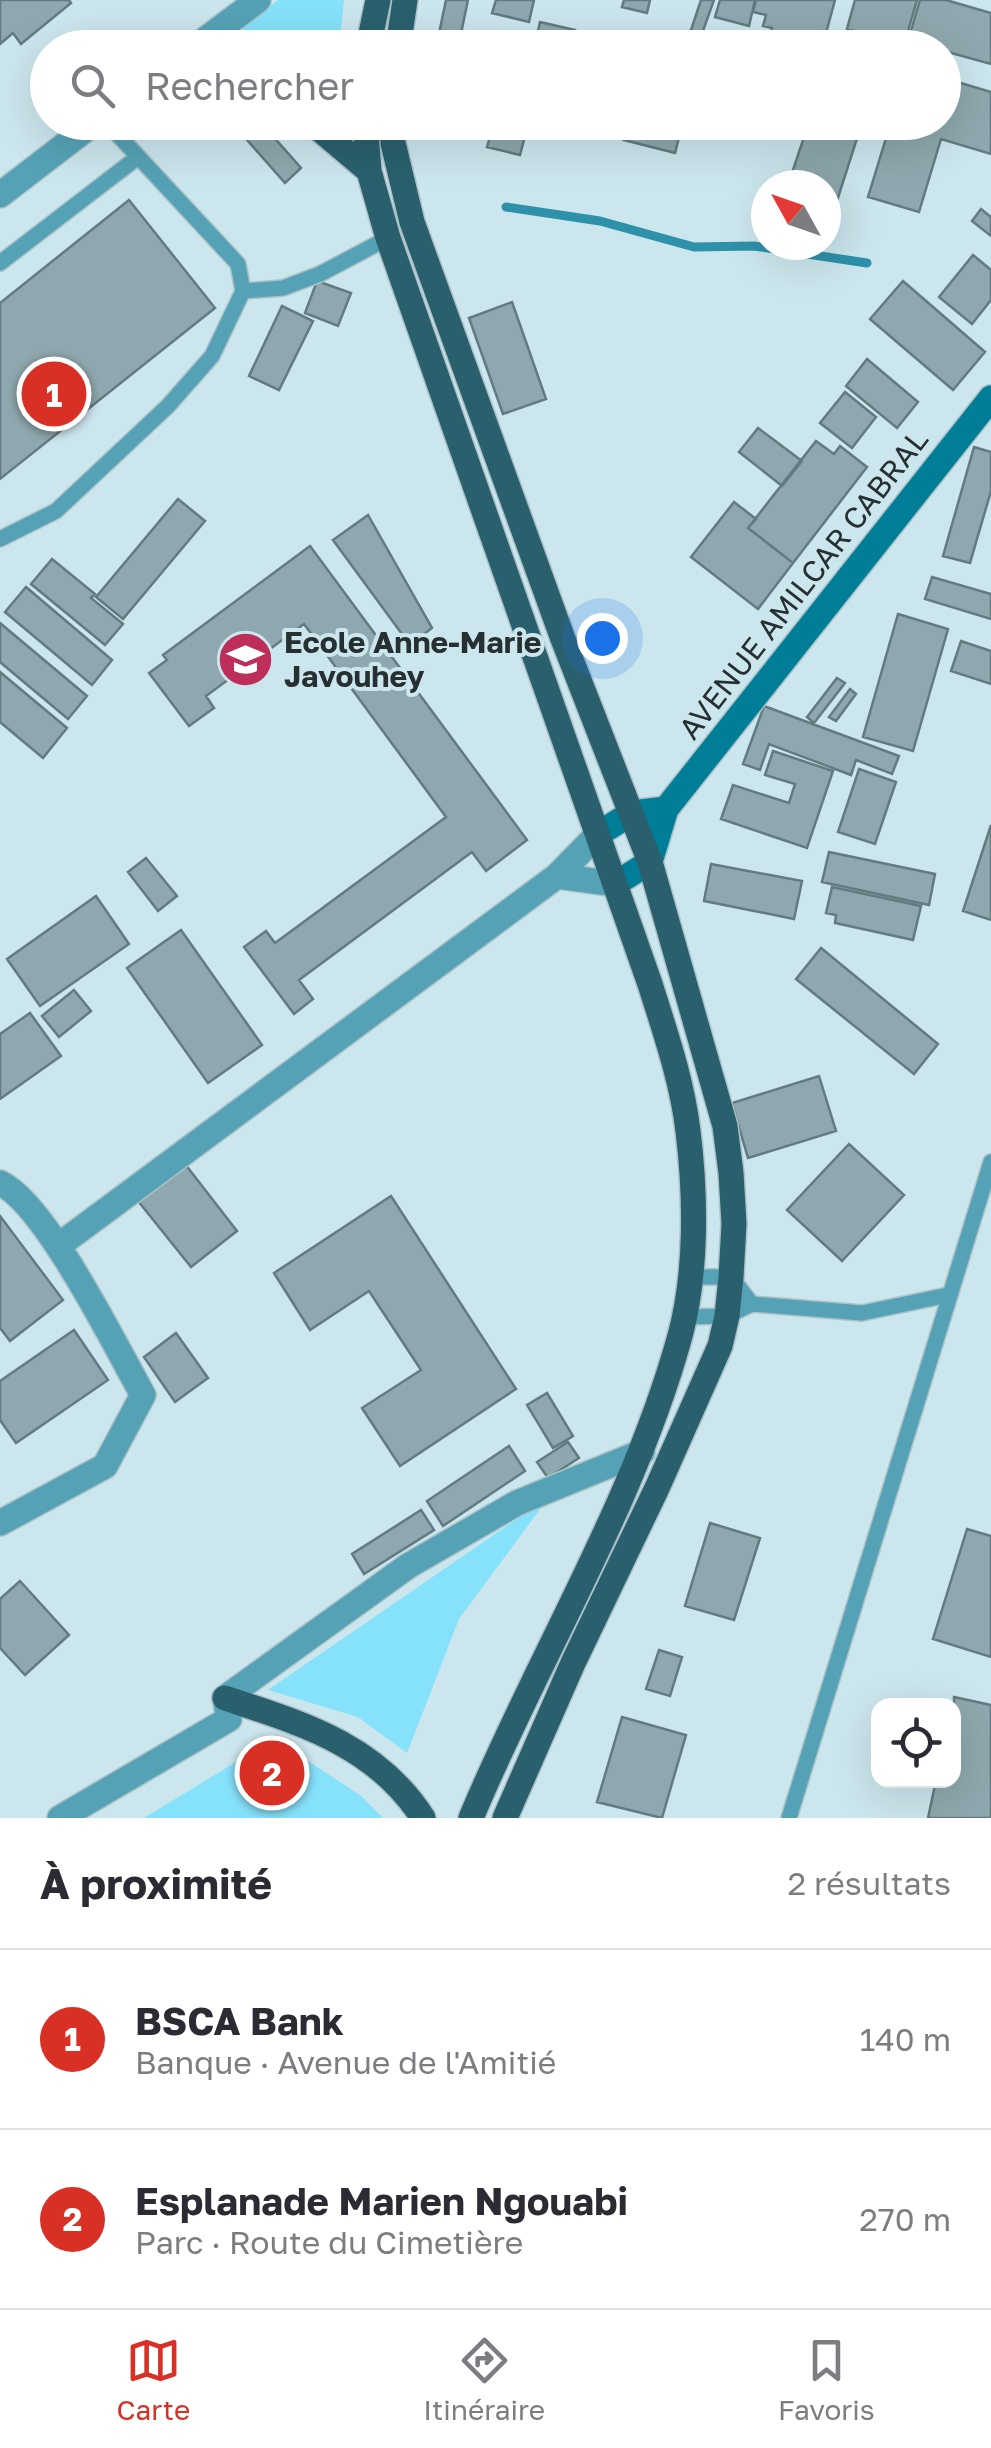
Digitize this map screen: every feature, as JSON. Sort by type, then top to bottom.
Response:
[{"type":"main road","points":[[372,30],[378,0]]},
{"type":"main road","points":[[401,30],[405,0]]},
{"type":"main road","points":[[332,140],[369,171]]},
{"type":"main road","points":[[366,140],[369,171],[388,238],[675,1062],[685,1114],[692,1206],[690,1278],[684,1316],[642,1452],[471,1818]]},
{"type":"main road","points":[[393,140],[412,222],[563,639],[650,862],[725,1126],[734,1224],[727,1316],[712,1368],[505,1818]]},
{"type":"main road","name":"AVENUE AMILCAR CABRAL","points":[[650,862],[666,809],[991,398]]},
{"type":"main road","points":[[598,834],[632,813],[666,809]]},
{"type":"main road","points":[[615,884],[650,862]]},
{"type":"main road","points":[[225,1698],[308,1725],[374,1761],[423,1818]]},
{"type":"street","points":[[218,30],[258,0]]},
{"type":"street","points":[[0,195],[71,140]]},
{"type":"street","points":[[58,1246],[557,876],[598,834]]},
{"type":"street","points":[[557,876],[615,884]]},
{"type":"street","points":[[0,1183],[29,1204],[58,1246],[143,1395],[105,1466],[0,1523]]},
{"type":"street","points":[[60,1818],[229,1720],[225,1698],[408,1566],[517,1503],[642,1452]]},
{"type":"lane","points":[[0,539],[56,511],[168,406],[212,356],[243,291],[238,264],[122,140]]},
{"type":"lane","points":[[0,262],[138,157]]},
{"type":"lane","points":[[243,291],[283,288],[320,274],[388,238]]},
{"type":"lane","points":[[789,1818],[991,1162]]},
{"type":"lane","points":[[690,1278],[731,1278],[752,1304]]},
{"type":"lane","points":[[684,1316],[727,1316],[752,1304],[862,1313],[948,1294]]},
{"type":"shaded area","points":[[278,0],[344,0],[341,30],[241,30]]},
{"type":"shaded area","points":[[549,1497],[459,1619],[407,1753],[358,1717],[268,1690]]},
{"type":"shaded area","points":[[254,1751],[293,1751],[361,1796],[383,1818],[144,1818]]},
{"type":"building","points":[[0,0],[71,3],[38,30],[30,30],[30,37],[21,44],[13,33],[0,44]]},
{"type":"building","points":[[446,0],[468,0],[462,30],[440,30]]},
{"type":"building","points":[[496,0],[534,0],[529,22],[492,13]]},
{"type":"building","points":[[624,0],[650,0],[647,13],[622,7]]},
{"type":"building","points":[[701,0],[714,0],[703,30],[691,30]]},
{"type":"building","points":[[720,0],[755,0],[749,26],[715,17]]},
{"type":"building","points":[[756,0],[835,0],[827,30],[772,30],[763,26],[766,15],[753,12]]},
{"type":"building","points":[[855,0],[917,0],[908,30],[847,29]]},
{"type":"building","points":[[920,0],[946,0],[991,13],[991,64],[961,56],[961,30],[911,30]]},
{"type":"building","points":[[540,22],[575,30],[538,30]]},
{"type":"building","points":[[961,83],[991,92],[991,154],[944,140],[961,140]]},
{"type":"building","points":[[247,140],[276,140],[301,168],[285,183]]},
{"type":"building","points":[[489,140],[524,140],[520,155],[487,147]]},
{"type":"building","points":[[624,140],[678,140],[675,153]]},
{"type":"building","points":[[803,140],[857,140],[841,188],[841,170],[793,170]]},
{"type":"building","points":[[885,140],[941,140],[919,212],[868,197]]},
{"type":"building","points":[[129,200],[215,308],[0,479],[0,303]]},
{"type":"building","points":[[981,209],[991,217],[991,236],[972,221]]},
{"type":"building","points":[[973,255],[991,270],[991,300],[972,324],[939,297]]},
{"type":"building","points":[[317,281],[351,293],[338,326],[305,313]]},
{"type":"building","points":[[903,281],[985,352],[953,390],[870,319]]},
{"type":"building","points":[[512,302],[546,399],[503,414],[469,318]]},
{"type":"building","points":[[282,306],[313,321],[279,390],[249,376]]},
{"type":"building","points":[[867,359],[918,402],[897,428],[846,386]]},
{"type":"building","points":[[845,392],[876,417],[852,448],[820,423]]},
{"type":"building","points":[[758,428],[802,461],[782,486],[739,452]]},
{"type":"building","points":[[816,441],[834,454],[840,446],[867,467],[793,563],[748,528]]},
{"type":"building","points":[[974,447],[991,452],[991,491],[970,563],[943,556]]},
{"type":"building","points":[[178,499],[205,521],[123,619],[96,597]]},
{"type":"building","points":[[734,502],[756,519],[748,528],[793,563],[758,609],[691,557]]},
{"type":"building","points":[[368,515],[432,628],[410,645],[333,540]]},
{"type":"building","points":[[310,546],[527,840],[486,871],[472,852],[299,980],[313,999],[294,1014],[244,947],[266,931],[275,943],[446,817],[304,624],[206,696],[214,708],[189,726],[149,673],[167,660],[163,655]]},
{"type":"building","points":[[52,559],[95,594],[91,598],[123,624],[105,645],[31,584]]},
{"type":"building","points":[[932,577],[991,594],[991,619],[925,599]]},
{"type":"building","points":[[26,587],[112,660],[92,685],[5,612]]},
{"type":"building","points":[[898,614],[948,629],[913,751],[863,737]]},
{"type":"building","points":[[0,623],[87,696],[68,719],[0,662]]},
{"type":"building","points":[[961,641],[991,651],[991,684],[951,671]]},
{"type":"building","points":[[0,672],[67,728],[43,758],[0,722]]},
{"type":"building","points":[[837,678],[845,683],[814,723],[807,717]]},
{"type":"building","points":[[850,689],[856,694],[836,721],[829,717]]},
{"type":"building","points":[[764,706],[899,756],[892,774],[856,760],[851,775],[769,744],[760,770],[743,764]]},
{"type":"building","points":[[773,751],[833,771],[807,848],[721,819],[733,785],[789,803],[795,784],[765,775]]},
{"type":"building","points":[[859,769],[896,782],[875,844],[838,832]]},
{"type":"building","points":[[991,825],[991,920],[963,911]]},
{"type":"building","points":[[829,852],[935,874],[929,905],[822,882]]},
{"type":"building","points":[[146,858],[177,896],[158,911],[128,872]]},
{"type":"building","points":[[711,864],[802,881],[794,919],[704,901]]},
{"type":"building","points":[[832,887],[921,906],[913,940],[835,923],[836,915],[826,913]]},
{"type":"building","points":[[96,896],[129,944],[40,1006],[7,959]]},
{"type":"building","points":[[181,930],[262,1045],[208,1083],[127,968]]},
{"type":"building","points":[[821,948],[938,1044],[914,1074],[796,979]]},
{"type":"building","points":[[74,990],[91,1011],[59,1037],[42,1016]]},
{"type":"building","points":[[30,1013],[61,1056],[0,1099],[0,1034]]},
{"type":"building","points":[[819,1076],[836,1131],[748,1158],[732,1103]]},
{"type":"building","points":[[849,1144],[904,1195],[842,1261],[787,1210]]},
{"type":"building","points":[[185,1164],[237,1231],[191,1267],[138,1201]]},
{"type":"building","points":[[391,1196],[516,1389],[400,1466],[362,1408],[421,1370],[369,1291],[310,1330],[274,1273]]},
{"type":"building","points":[[0,1216],[63,1300],[10,1341],[0,1328]]},
{"type":"building","points":[[74,1330],[108,1380],[16,1443],[0,1420],[0,1381]]},
{"type":"building","points":[[176,1333],[208,1378],[175,1402],[144,1357]]},
{"type":"building","points":[[547,1393],[573,1436],[553,1448],[527,1405]]},
{"type":"building","points":[[568,1442],[579,1458],[548,1478],[537,1462]]},
{"type":"building","points":[[509,1446],[525,1471],[443,1526],[427,1501]]},
{"type":"building","points":[[421,1510],[434,1530],[364,1574],[352,1554]]},
{"type":"building","points":[[710,1523],[760,1538],[734,1620],[685,1606]]},
{"type":"building","points":[[967,1529],[991,1536],[991,1657],[933,1639]]},
{"type":"building","points":[[20,1581],[69,1635],[25,1675],[0,1648],[0,1599]]},
{"type":"building","points":[[659,1650],[682,1657],[670,1696],[646,1689]]},
{"type":"building","points":[[961,1699],[991,1705],[991,1818],[928,1818],[934,1788],[961,1788]]},
{"type":"building","points":[[622,1717],[686,1735],[662,1818],[597,1802]]},
{"type":"waterway","points":[[506,207],[600,221],[694,247],[754,246],[867,263]]},
{"type":"place","name":"BSCA Bank","points":[[54,394]]},
{"type":"place","name":"Ecole Anne-Marie Javouhey","points":[[245,659]]},
{"type":"place","name":"Esplanade Marien Ngouabi","points":[[272,1773]]}]
